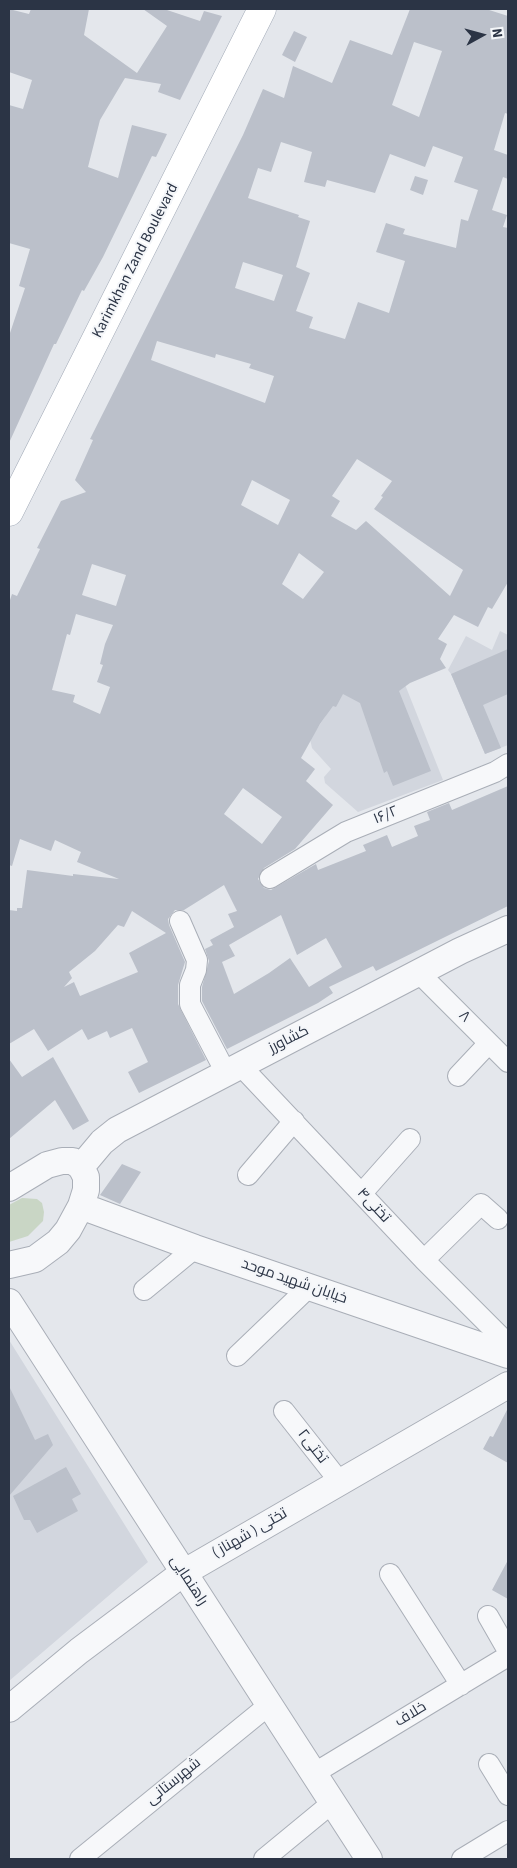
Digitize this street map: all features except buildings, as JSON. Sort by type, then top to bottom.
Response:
[{"type":"main road","name":"Karimkhan Zand Boulevard","points":[[9,512],[262,9]]},
{"type":"street","name":"۱۶/۲","points":[[270,878],[346,832],[495,772],[508,764]]},
{"type":"street","name":"تختی۴","points":[[180,920],[197,960],[196,970],[190,985],[190,1004],[233,1069],[294,1121],[424,1260],[508,1344]]},
{"type":"street","name":"کشاورز","points":[[81,1167],[102,1142],[117,1130],[419,973],[508,929]]},
{"type":"street","name":"۸","points":[[419,973],[508,1062]]},
{"type":"street","points":[[458,1076],[489,1042]]},
{"type":"street","points":[[248,1174],[294,1121]]},
{"type":"street","points":[[362,1193],[410,1139]]},
{"type":"street","points":[[9,1188],[46,1165],[62,1161],[73,1161],[81,1167],[86,1176],[86,1190],[81,1206],[68,1230],[46,1252],[35,1259],[9,1265]]},
{"type":"street","points":[[424,1260],[481,1204],[498,1219]]},
{"type":"street","name":"خیابان شهید موحد","points":[[81,1206],[195,1248],[508,1355]]},
{"type":"street","points":[[144,1290],[195,1248]]},
{"type":"street","points":[[237,1356],[309,1287]]},
{"type":"street","name":"راهنمایی","points":[[9,1302],[369,1859]]},
{"type":"street","name":"تختی ( شهناز )","points":[[9,1709],[79,1651],[183,1573],[508,1385]]},
{"type":"street","name":"تختی۲","points":[[284,1411],[340,1482]]},
{"type":"street","points":[[390,1574],[461,1685]]},
{"type":"street","points":[[488,1616],[508,1651]]},
{"type":"street","name":"خلاف","points":[[313,1774],[508,1656]]},
{"type":"street","name":"شهرستانی","points":[[80,1859],[269,1705]]},
{"type":"street","points":[[489,1764],[508,1795]]},
{"type":"street","points":[[264,1859],[332,1803]]},
{"type":"street","points":[[462,1859],[508,1831]]},
{"type":"shaded area","points":[[500,631],[508,635],[508,745],[485,754],[448,670],[466,636],[492,650]]},
{"type":"shaded area","points":[[402,677],[443,780],[358,812],[325,783],[324,777],[331,769],[312,748],[310,739],[325,717],[339,681]]},
{"type":"shaded area","points":[[9,1340],[148,1562],[9,1681]]},
{"type":"green space","points":[[22,1198],[37,1199],[42,1203],[43,1221],[28,1236],[9,1242],[9,1205]]}]
